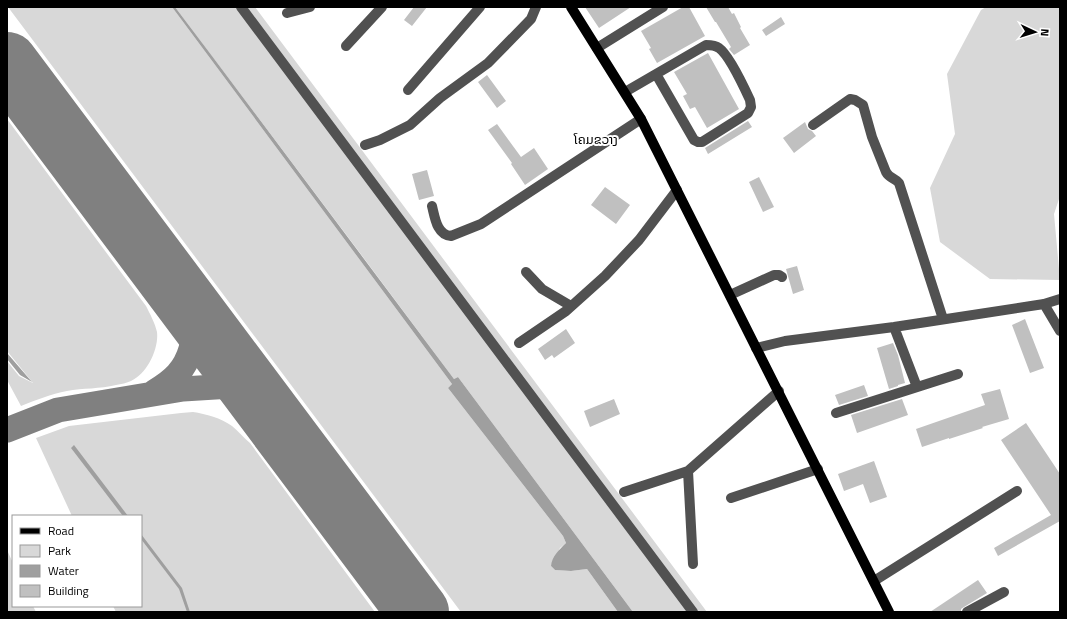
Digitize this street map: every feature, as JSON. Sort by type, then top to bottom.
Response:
[{"type":"main road","points":[[571,7],[641,119],[889,612]]},
{"type":"street","points":[[241,7],[370,177],[490,341],[693,612]]},
{"type":"street","points":[[287,13],[310,7]]},
{"type":"street","points":[[408,90],[480,7]]},
{"type":"street","points":[[365,145],[380,140],[410,125],[440,98],[488,64],[531,19],[536,7]]},
{"type":"street","points":[[597,48],[663,7]]},
{"type":"street","points":[[346,46],[379,8]]},
{"type":"street","points":[[625,92],[656,74],[706,45],[711,45],[717,47],[724,53],[750,100],[751,107],[748,114],[702,142],[698,142],[694,140],[656,74]]},
{"type":"street","points":[[812,125],[850,99],[863,105],[872,137],[886,172],[888,176],[896,179],[900,183],[943,319]]},
{"type":"street","points":[[432,206],[438,228],[447,236],[451,236],[481,224],[641,119]]},
{"type":"street","points":[[519,343],[566,311],[605,276],[639,240],[677,190]]},
{"type":"street","points":[[526,272],[542,289],[572,306]]},
{"type":"street","points":[[730,295],[774,275],[779,275],[782,277]]},
{"type":"street","points":[[756,348],[786,341],[894,327],[1044,304],[1060,299]]},
{"type":"street","points":[[1044,304],[1060,331]]},
{"type":"street","points":[[894,327],[917,386]]},
{"type":"street","points":[[836,413],[958,374]]},
{"type":"street","points":[[624,492],[688,471],[779,391]]},
{"type":"street","points":[[731,498],[818,470]]},
{"type":"street","points":[[688,471],[693,564]]},
{"type":"street","points":[[874,581],[1017,491]]},
{"type":"street","points":[[967,612],[1004,592]]},
{"type":"green space","points":[[8,7],[172,7],[452,384],[448,388],[563,536],[566,543],[560,548],[551,566],[555,570],[571,571],[587,569],[618,612],[461,612]]},
{"type":"green space","points":[[175,7],[255,7],[707,612],[633,612],[458,377],[454,379]]},
{"type":"green space","points":[[986,7],[1060,7],[1060,196],[1054,214],[1060,280],[990,279],[940,242],[930,188],[955,134],[947,74],[981,10]]},
{"type":"green space","points":[[7,119],[146,306],[151,315],[157,332],[154,353],[147,367],[137,378],[131,381],[98,388],[61,392],[21,406],[7,380],[7,361],[19,376],[33,383],[7,351]]},
{"type":"green space","points":[[193,412],[203,414],[228,423],[250,443],[375,612],[116,612],[114,607],[142,607],[142,515],[72,515],[36,438],[69,426]]},
{"type":"green space","points":[[7,550],[12,561],[12,607],[34,607],[36,612],[7,612]]},
{"type":"water","points":[[172,7],[175,7],[454,379],[458,377],[633,612],[618,612],[587,569],[571,571],[555,570],[551,566],[554,556],[566,543],[563,536],[448,388],[452,384]]},
{"type":"water","points":[[7,353],[32,382],[20,375],[7,359]]},
{"type":"water","points":[[74,445],[127,515],[122,515],[71,448]]},
{"type":"water","points":[[142,535],[182,588],[190,612],[187,612],[179,589],[142,540]]},
{"type":"building","points":[[414,7],[427,7],[412,26],[404,20]]},
{"type":"building","points":[[585,7],[631,7],[599,28]]},
{"type":"building","points":[[683,7],[689,7],[705,36],[657,63],[649,49],[651,48],[641,31]]},
{"type":"building","points":[[706,7],[728,7],[732,14],[734,13],[741,27],[740,28],[750,45],[734,55],[729,49],[731,47]]},
{"type":"building","points":[[781,17],[785,24],[766,36],[762,30]]},
{"type":"building","points":[[708,53],[739,109],[707,128],[695,107],[690,109],[683,96],[687,94],[674,72]]},
{"type":"building","points":[[487,75],[506,101],[497,108],[478,82]]},
{"type":"building","points":[[748,121],[752,127],[708,154],[705,148]]},
{"type":"building","points":[[805,122],[808,129],[816,136],[794,153],[783,138]]},
{"type":"building","points":[[497,124],[521,157],[534,148],[548,169],[525,185],[511,164],[512,163],[488,130]]},
{"type":"building","points":[[427,170],[434,196],[419,200],[412,174]]},
{"type":"building","points":[[759,177],[774,207],[763,212],[749,182]]},
{"type":"building","points":[[605,187],[630,205],[616,224],[591,205]]},
{"type":"building","points":[[797,266],[804,290],[793,294],[786,269]]},
{"type":"building","points":[[1025,319],[1044,368],[1030,373],[1012,325]]},
{"type":"building","points":[[566,329],[575,343],[554,358],[552,355],[545,360],[538,349]]},
{"type":"building","points":[[893,343],[898,355],[905,383],[889,389],[877,348]]},
{"type":"building","points":[[864,385],[868,396],[839,405],[835,395]]},
{"type":"building","points":[[1000,389],[1009,419],[922,447],[916,429],[985,405],[981,394]]},
{"type":"building","points":[[614,399],[620,414],[590,427],[584,411]]},
{"type":"building","points":[[902,399],[908,415],[857,433],[851,415]]},
{"type":"building","points":[[1026,423],[1060,474],[1060,521],[998,556],[994,548],[1051,515],[1001,440]]},
{"type":"building","points":[[874,461],[887,497],[870,503],[863,484],[844,491],[838,474]]},
{"type":"building","points":[[978,580],[987,593],[961,609],[961,612],[930,612]]},
{"type":"taxiway","points":[[154,392],[167,384],[182,369],[185,363],[192,344],[194,333],[194,322],[191,309]]},
{"type":"taxiway","points":[[7,430],[58,410],[183,389],[248,385]]},
{"type":"runway","points":[[7,63],[418,612]]},
{"type":"district","name":"ໂຄມຂວາງ","points":[[596,139]]}]
